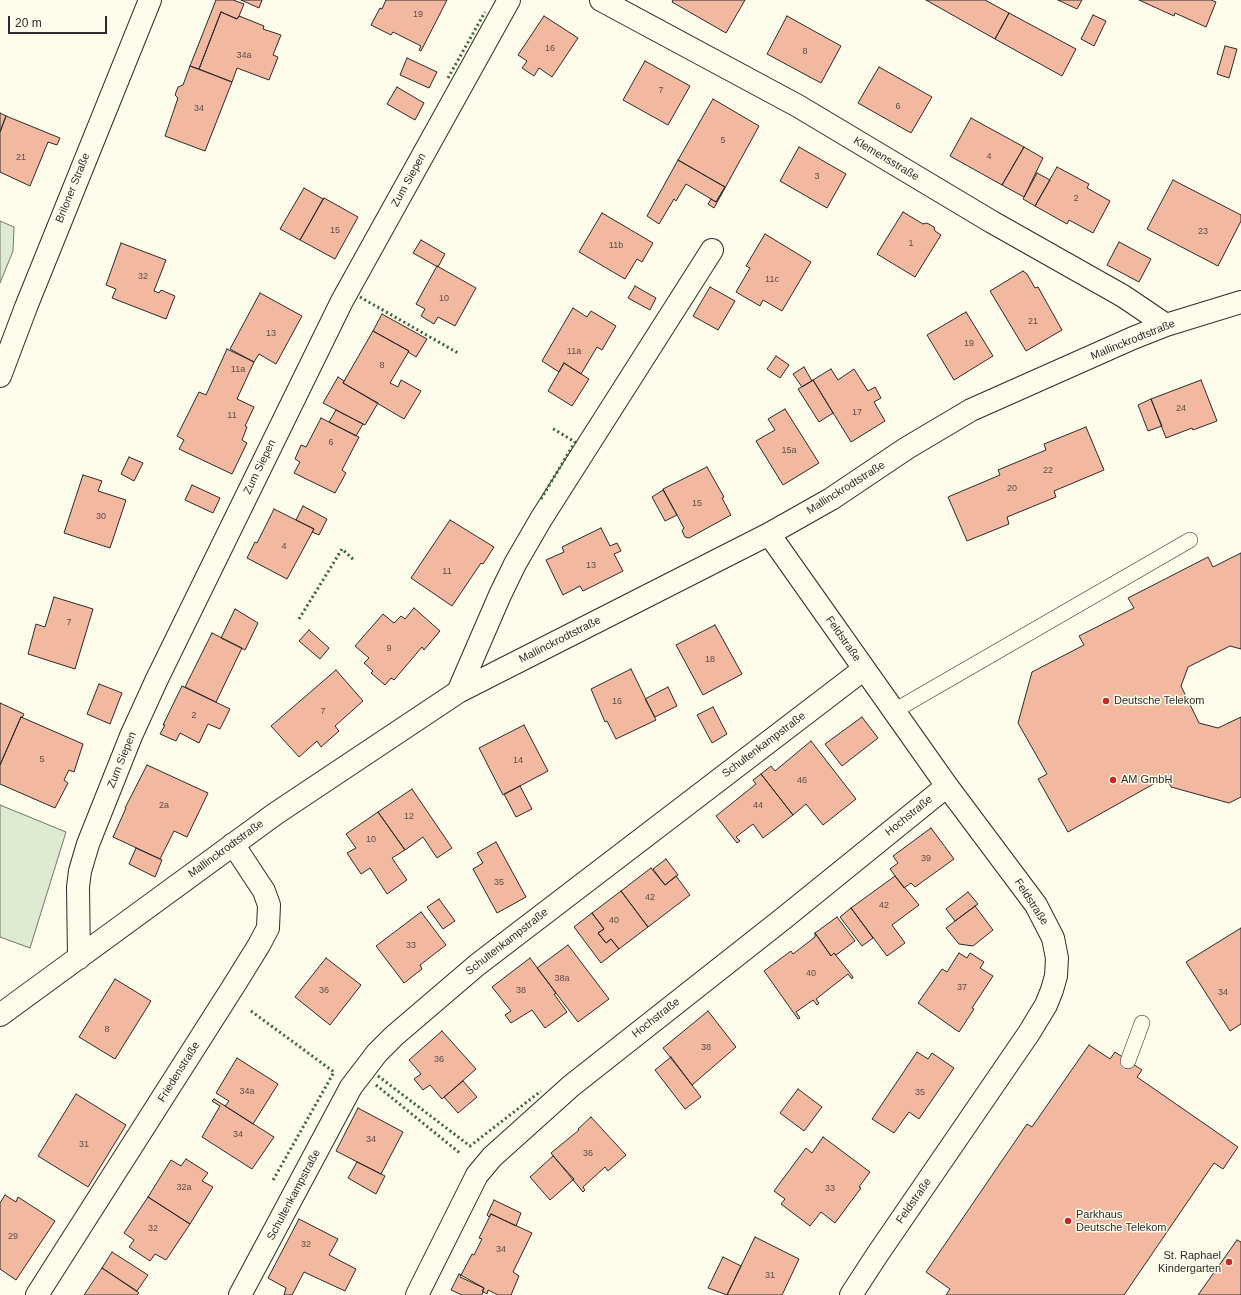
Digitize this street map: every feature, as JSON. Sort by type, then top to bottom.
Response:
[{"type":"street","name":"Briloner Straße","points":[[0,376],[32,292],[150,0]]},
{"type":"street","name":"Zum Siepen","points":[[79,958],[78,887],[80,871],[88,844],[131,736],[342,301],[509,0]]},
{"type":"street","name":"Klemensstraße","points":[[601,0],[798,106],[992,222],[1123,296],[1166,325]]},
{"type":"street","points":[[458,692],[500,594],[515,564],[545,512],[712,250]]},
{"type":"street","name":"Mallinckrodtstraße","points":[[0,1015],[233,844],[458,692],[769,534],[831,499],[907,448],[971,410],[1049,374],[1166,325],[1241,302]]},
{"type":"street","name":"Feldstraße","points":[[769,534],[947,786],[1043,916],[1056,948],[1056,976],[1046,1005],[1030,1033],[859,1292]]},
{"type":"street","name":"Schultenkampstraße","points":[[240,1295],[351,1087],[372,1059],[394,1036],[483,961],[864,669]]},
{"type":"street","name":"Hochstraße","points":[[417,1295],[477,1175],[492,1157],[576,1081],[784,918],[947,786]]},
{"type":"street","name":"Friedenstraße","points":[[38,1295],[248,963],[268,928],[269,905],[264,891],[233,844]]},
{"type":"lane","points":[[894,712],[1190,540]]},
{"type":"lane","points":[[1128,1061],[1142,1023]]},
{"type":"green space","points":[[0,221],[14,227],[13,251],[0,283]]},
{"type":"green space","points":[[0,805],[66,832],[30,948],[0,937]]},
{"type":"building","points":[[216,0],[233,0],[244,4],[237,19],[221,12],[199,69],[190,66]]},
{"type":"building","points":[[241,0],[262,0],[259,8]]},
{"type":"building","points":[[386,0],[447,0],[421,51],[419,50],[421,46],[393,32],[391,35],[371,25],[380,8],[382,9]]},
{"type":"building","points":[[673,0],[745,0],[726,33],[672,2]]},
{"type":"building","points":[[926,0],[985,0],[1009,13],[995,39]]},
{"type":"building","points":[[1058,0],[1082,0],[1077,9]]},
{"type":"building","points":[[1139,0],[1211,0],[1216,2],[1206,27],[1175,13],[1174,16]]},
{"type":"building","points":[[221,12],[237,19],[239,16],[264,26],[263,29],[281,35],[273,55],[278,57],[269,80],[237,68],[232,82],[199,69]]},
{"type":"building","points":[[1009,13],[1076,49],[1062,76],[995,39]]},
{"type":"building","points":[[1093,15],[1106,21],[1094,46],[1081,39]]},
{"type":"building","points":[[544,16],[578,38],[552,77],[539,68],[534,76],[522,68],[527,61],[518,55]]},
{"type":"building","points":[[787,16],[841,46],[821,83],[767,54]]},
{"type":"building","points":[[1225,46],[1237,49],[1229,78],[1217,74]]},
{"type":"building","points":[[407,58],[437,72],[429,88],[400,75]]},
{"type":"building","points":[[645,61],[690,86],[668,125],[623,100]]},
{"type":"building","points":[[190,66],[232,82],[205,151],[165,136],[178,98],[175,95],[178,87],[183,85]]},
{"type":"building","points":[[879,67],[932,97],[911,133],[858,103]]},
{"type":"building","points":[[397,87],[424,103],[415,120],[387,104]]},
{"type":"building","points":[[713,99],[759,126],[714,208],[708,204],[711,199],[716,202],[725,187],[678,160]]},
{"type":"building","points":[[0,113],[6,116],[0,132]]},
{"type":"building","points":[[6,116],[60,138],[57,145],[48,142],[30,186],[0,172],[0,132]]},
{"type":"building","points":[[971,118],[1024,147],[1002,185],[950,156]]},
{"type":"building","points":[[799,147],[846,174],[827,208],[780,181]]},
{"type":"building","points":[[1024,147],[1043,158],[1024,197],[1002,185]]},
{"type":"building","points":[[678,160],[725,187],[716,202],[686,184],[676,201],[674,199],[659,224],[647,216]]},
{"type":"building","points":[[1057,167],[1089,184],[1087,188],[1110,201],[1093,233],[1069,220],[1067,224],[1035,206]]},
{"type":"building","points":[[1037,173],[1050,180],[1035,206],[1023,199]]},
{"type":"building","points":[[1173,180],[1241,215],[1241,221],[1218,266],[1147,229]]},
{"type":"building","points":[[304,188],[323,199],[300,240],[280,229]]},
{"type":"building","points":[[324,198],[358,217],[335,259],[300,240]]},
{"type":"building","points":[[903,212],[923,224],[927,223],[934,227],[935,231],[941,235],[915,277],[877,254]]},
{"type":"building","points":[[602,213],[653,243],[642,262],[637,259],[625,279],[579,252]]},
{"type":"building","points":[[765,234],[811,262],[782,311],[763,300],[760,306],[736,292],[750,268],[746,266]]},
{"type":"building","points":[[421,240],[445,254],[438,267],[413,253]]},
{"type":"building","points":[[1119,242],[1151,259],[1139,282],[1107,265]]},
{"type":"building","points":[[121,243],[166,260],[154,291],[159,293],[161,290],[175,296],[166,319],[112,298],[116,289],[106,285]]},
{"type":"building","points":[[437,266],[476,288],[455,326],[438,317],[434,324],[421,316],[425,309],[416,304]]},
{"type":"building","points":[[1023,271],[1027,274],[1035,288],[1038,287],[1062,330],[1026,351],[990,291]]},
{"type":"building","points":[[635,286],[656,298],[650,310],[628,298]]},
{"type":"building","points":[[710,287],[735,301],[718,330],[693,316]]},
{"type":"building","points":[[260,293],[302,316],[276,364],[259,354],[254,362],[230,349]]},
{"type":"building","points":[[573,308],[587,317],[591,311],[616,326],[602,350],[597,347],[581,374],[564,363],[559,372],[542,361]]},
{"type":"building","points":[[966,312],[993,356],[954,380],[927,335]]},
{"type":"building","points":[[382,314],[427,339],[416,357],[408,352],[409,351],[373,331]]},
{"type":"building","points":[[373,331],[409,351],[390,383],[398,387],[401,380],[421,391],[404,419],[343,383]]},
{"type":"building","points":[[227,349],[254,362],[237,399],[254,407],[245,426],[247,427],[242,440],[247,443],[232,474],[179,449],[184,440],[177,436],[199,392],[206,395]]},
{"type":"building","points":[[776,356],[789,365],[780,378],[767,369]]},
{"type":"building","points":[[564,363],[589,379],[572,406],[548,391]]},
{"type":"building","points":[[804,367],[812,381],[802,387],[793,374]]},
{"type":"building","points":[[831,369],[838,380],[854,369],[868,391],[875,387],[881,398],[874,402],[885,421],[851,442],[813,380]]},
{"type":"building","points":[[338,377],[344,381],[343,383],[378,403],[365,425],[323,403]]},
{"type":"building","points":[[813,380],[833,413],[819,422],[798,389]]},
{"type":"building","points":[[1201,380],[1217,421],[1193,430],[1192,428],[1166,438],[1151,399]]},
{"type":"building","points":[[1151,399],[1162,426],[1148,431],[1138,405]]},
{"type":"building","points":[[785,409],[819,463],[783,485],[756,441],[775,430],[768,419]]},
{"type":"building","points":[[336,410],[363,424],[356,436],[329,422]]},
{"type":"building","points":[[321,418],[359,437],[342,470],[346,473],[335,493],[294,473],[300,462],[295,459],[301,445],[306,447]]},
{"type":"building","points":[[1086,427],[1104,470],[1054,491],[1056,497],[1007,517],[1009,524],[967,541],[948,497],[1000,475],[998,470],[1046,450],[1044,444]]},
{"type":"building","points":[[129,457],[143,463],[134,481],[121,474]]},
{"type":"building","points":[[707,467],[724,497],[722,498],[731,515],[689,538],[685,537],[682,531],[684,528],[663,489]]},
{"type":"building","points":[[83,475],[102,481],[98,491],[126,500],[110,548],[64,533]]},
{"type":"building","points":[[192,485],[220,498],[213,513],[185,500]]},
{"type":"building","points":[[663,490],[677,515],[665,521],[652,497]]},
{"type":"building","points":[[303,506],[327,519],[319,535],[312,532],[314,529],[296,520]]},
{"type":"building","points":[[274,509],[314,529],[287,579],[247,558],[255,542],[257,543]]},
{"type":"building","points":[[450,520],[494,547],[483,564],[481,563],[452,606],[411,578]]},
{"type":"building","points":[[601,528],[610,546],[617,543],[621,551],[614,554],[623,571],[583,591],[580,586],[563,595],[546,560],[564,552],[562,547]]},
{"type":"building","name":"Deutsche Telekom","points":[[1241,553],[1241,649],[1230,646],[1188,667],[1181,686],[1199,723],[1218,728],[1241,717],[1241,797],[1229,803],[1171,787],[1166,777],[1068,832],[1038,779],[1047,774],[1018,723],[1032,672],[1084,645],[1079,636],[1134,608],[1128,598],[1208,557],[1213,567]]},
{"type":"building","points":[[54,597],[93,609],[75,669],[28,654],[36,624],[45,627]]},
{"type":"building","points":[[414,608],[440,631],[424,650],[422,647],[394,680],[391,678],[385,685],[371,673],[373,671],[364,663],[369,658],[355,646],[383,614],[394,623],[401,616],[405,619]]},
{"type":"building","points":[[235,609],[258,623],[245,650],[221,638]]},
{"type":"building","points":[[715,625],[742,674],[703,695],[676,645]]},
{"type":"building","points":[[309,630],[329,648],[320,659],[299,641]]},
{"type":"building","points":[[212,633],[242,648],[216,702],[185,687]]},
{"type":"building","points":[[631,669],[656,720],[616,739],[607,721],[605,722],[591,689]]},
{"type":"building","points":[[336,670],[363,701],[335,726],[339,731],[321,747],[317,741],[299,757],[271,726]]},
{"type":"building","points":[[99,684],[122,693],[110,724],[87,714]]},
{"type":"building","points":[[182,686],[230,709],[220,729],[208,724],[199,743],[180,733],[176,741],[160,734]]},
{"type":"building","points":[[668,687],[677,706],[655,717],[645,699]]},
{"type":"building","points":[[0,703],[24,714],[22,718],[21,717],[0,765]]},
{"type":"building","points":[[713,707],[727,734],[712,743],[697,715]]},
{"type":"building","points":[[21,717],[83,744],[74,772],[69,770],[64,780],[68,783],[55,808],[0,784],[0,765]]},
{"type":"building","points":[[862,717],[878,738],[842,766],[825,744]]},
{"type":"building","points":[[524,725],[548,771],[503,795],[479,748]]},
{"type":"building","points":[[811,741],[856,799],[823,825],[806,804],[793,815],[761,774],[771,766],[775,771]]},
{"type":"building","points":[[147,765],[208,793],[187,837],[174,831],[160,859],[113,837],[125,808]]},
{"type":"building","points":[[761,774],[793,815],[763,838],[753,824],[736,837],[740,841],[737,843],[716,816],[756,784],[753,780]]},
{"type":"building","points":[[520,786],[532,809],[516,817],[504,794]]},
{"type":"building","points":[[412,789],[452,848],[437,858],[423,837],[405,850],[378,812]]},
{"type":"building","points":[[378,812],[405,850],[392,858],[407,880],[387,894],[370,868],[361,874],[347,853],[356,848],[346,834]]},
{"type":"building","points":[[931,828],[954,859],[915,887],[911,883],[904,888],[890,869],[898,863],[893,856]]},
{"type":"building","points":[[496,842],[526,897],[497,913],[473,869],[483,863],[477,853]]},
{"type":"building","points":[[136,848],[162,860],[155,877],[129,864]]},
{"type":"building","points":[[666,859],[678,875],[665,885],[653,869]]},
{"type":"building","points":[[651,868],[665,885],[676,876],[690,895],[648,927],[621,891]]},
{"type":"building","points":[[895,876],[919,905],[892,925],[905,943],[887,956],[851,908]]},
{"type":"building","points":[[621,891],[648,927],[619,949],[611,939],[606,943],[598,933],[604,929],[592,913]]},
{"type":"building","points":[[968,892],[978,904],[955,921],[946,909]]},
{"type":"building","points":[[439,899],[455,921],[443,929],[427,907]]},
{"type":"building","points":[[975,906],[993,930],[973,946],[959,944],[946,928]]},
{"type":"building","points":[[851,908],[873,938],[862,946],[840,917]]},
{"type":"building","points":[[421,912],[446,945],[420,965],[422,969],[404,983],[376,946]]},
{"type":"building","points":[[592,913],[604,929],[598,933],[606,943],[611,939],[619,949],[601,963],[574,927]]},
{"type":"building","points":[[837,917],[855,941],[836,955],[834,953],[831,956],[815,933]]},
{"type":"building","points":[[1241,928],[1241,1024],[1230,1031],[1186,962]]},
{"type":"building","points":[[815,933],[831,956],[834,953],[853,977],[852,979],[848,974],[816,999],[819,1003],[817,1005],[813,1000],[796,1012],[800,1018],[798,1019],[764,971],[791,951],[793,954],[815,937]]},
{"type":"building","points":[[568,945],[609,999],[578,1022],[537,968]]},
{"type":"building","points":[[959,953],[967,958],[970,953],[984,962],[980,968],[993,976],[972,1008],[974,1009],[959,1032],[918,1003],[942,969],[947,972]]},
{"type":"building","points":[[326,958],[361,985],[330,1025],[295,997]]},
{"type":"building","points":[[530,958],[556,993],[554,994],[567,1012],[545,1028],[532,1010],[511,1023],[505,1015],[511,1011],[492,987]]},
{"type":"building","points":[[115,979],[151,1001],[115,1059],[79,1037]]},
{"type":"building","points":[[708,1011],[736,1047],[692,1085],[663,1048]]},
{"type":"building","points":[[442,1031],[476,1069],[442,1099],[430,1085],[423,1090],[414,1079],[421,1074],[409,1060]]},
{"type":"building","name":"Parkhaus Deutsche Telekom","points":[[1089,1045],[1110,1059],[1115,1052],[1142,1070],[1137,1077],[1238,1147],[1223,1169],[1214,1163],[1124,1295],[946,1295],[950,1289],[926,1272],[1027,1124],[1032,1127]]},
{"type":"building","points":[[917,1052],[928,1059],[932,1053],[954,1068],[919,1119],[909,1112],[894,1133],[872,1119]]},
{"type":"building","points":[[671,1057],[701,1097],[685,1109],[655,1070]]},
{"type":"building","points":[[237,1058],[278,1084],[253,1124],[225,1106],[229,1101],[216,1093]]},
{"type":"building","points":[[463,1081],[477,1097],[458,1113],[444,1097]]},
{"type":"building","points":[[798,1089],[822,1107],[804,1131],[780,1113]]},
{"type":"building","points":[[76,1094],[126,1125],[88,1187],[38,1156]]},
{"type":"building","points":[[214,1099],[274,1137],[252,1169],[202,1137],[220,1106],[212,1101]]},
{"type":"building","points":[[358,1108],[403,1132],[381,1174],[336,1151]]},
{"type":"building","points":[[591,1117],[626,1155],[608,1171],[605,1167],[583,1187],[585,1190],[583,1192],[551,1153],[579,1130],[578,1129]]},
{"type":"building","points":[[823,1137],[870,1172],[859,1187],[861,1188],[835,1223],[821,1212],[810,1226],[781,1204],[785,1199],[774,1191],[806,1148],[812,1153]]},
{"type":"building","points":[[553,1156],[574,1179],[550,1200],[530,1177]]},
{"type":"building","points":[[186,1159],[208,1173],[202,1181],[213,1187],[190,1224],[148,1197],[171,1160],[181,1166]]},
{"type":"building","points":[[357,1162],[385,1176],[376,1194],[348,1178]]},
{"type":"building","points":[[5,1195],[16,1202],[18,1197],[55,1221],[16,1280],[0,1269],[0,1203]]},
{"type":"building","points":[[148,1197],[190,1224],[166,1260],[155,1254],[150,1261],[129,1247],[134,1240],[124,1233]]},
{"type":"building","points":[[494,1200],[521,1213],[516,1226],[491,1214],[489,1217],[487,1215]]},
{"type":"building","points":[[491,1214],[532,1233],[513,1272],[519,1276],[511,1295],[498,1295],[488,1290],[487,1294],[482,1291],[484,1288],[460,1277],[482,1239],[479,1238]]},
{"type":"building","points":[[299,1219],[338,1239],[329,1255],[356,1269],[345,1291],[304,1272],[292,1295],[284,1295],[286,1288],[268,1278]]},
{"type":"building","points":[[755,1237],[799,1259],[782,1295],[727,1295]]},
{"type":"building","name":"St. Raphael Kindergarten","points":[[1237,1240],[1241,1242],[1241,1295],[1198,1295]]},
{"type":"building","points":[[112,1252],[148,1275],[137,1291],[102,1268]]},
{"type":"building","points":[[723,1257],[741,1266],[727,1295],[708,1288]]},
{"type":"building","points":[[102,1268],[139,1293],[137,1295],[84,1295]]},
{"type":"building","points":[[459,1274],[484,1288],[482,1295],[462,1295],[451,1290]]},
{"type":"hedge","points":[[448,78],[485,12]]},
{"type":"hedge","points":[[360,297],[458,353]]},
{"type":"hedge","points":[[541,499],[575,442],[552,428]]},
{"type":"hedge","points":[[299,619],[342,549],[354,560]]},
{"type":"hedge","points":[[251,1011],[334,1072],[272,1182]]},
{"type":"hedge","points":[[378,1076],[470,1146],[541,1091]]},
{"type":"hedge","points":[[376,1085],[461,1154]]},
{"type":"place","name":"Deutsche Telekom","points":[[1106,701]]},
{"type":"place","name":"AM GmbH","points":[[1113,780]]},
{"type":"place","name":"Parkhaus Deutsche Telekom","points":[[1068,1221]]},
{"type":"place","name":"St. Raphael Kindergarten","points":[[1229,1262]]}]
